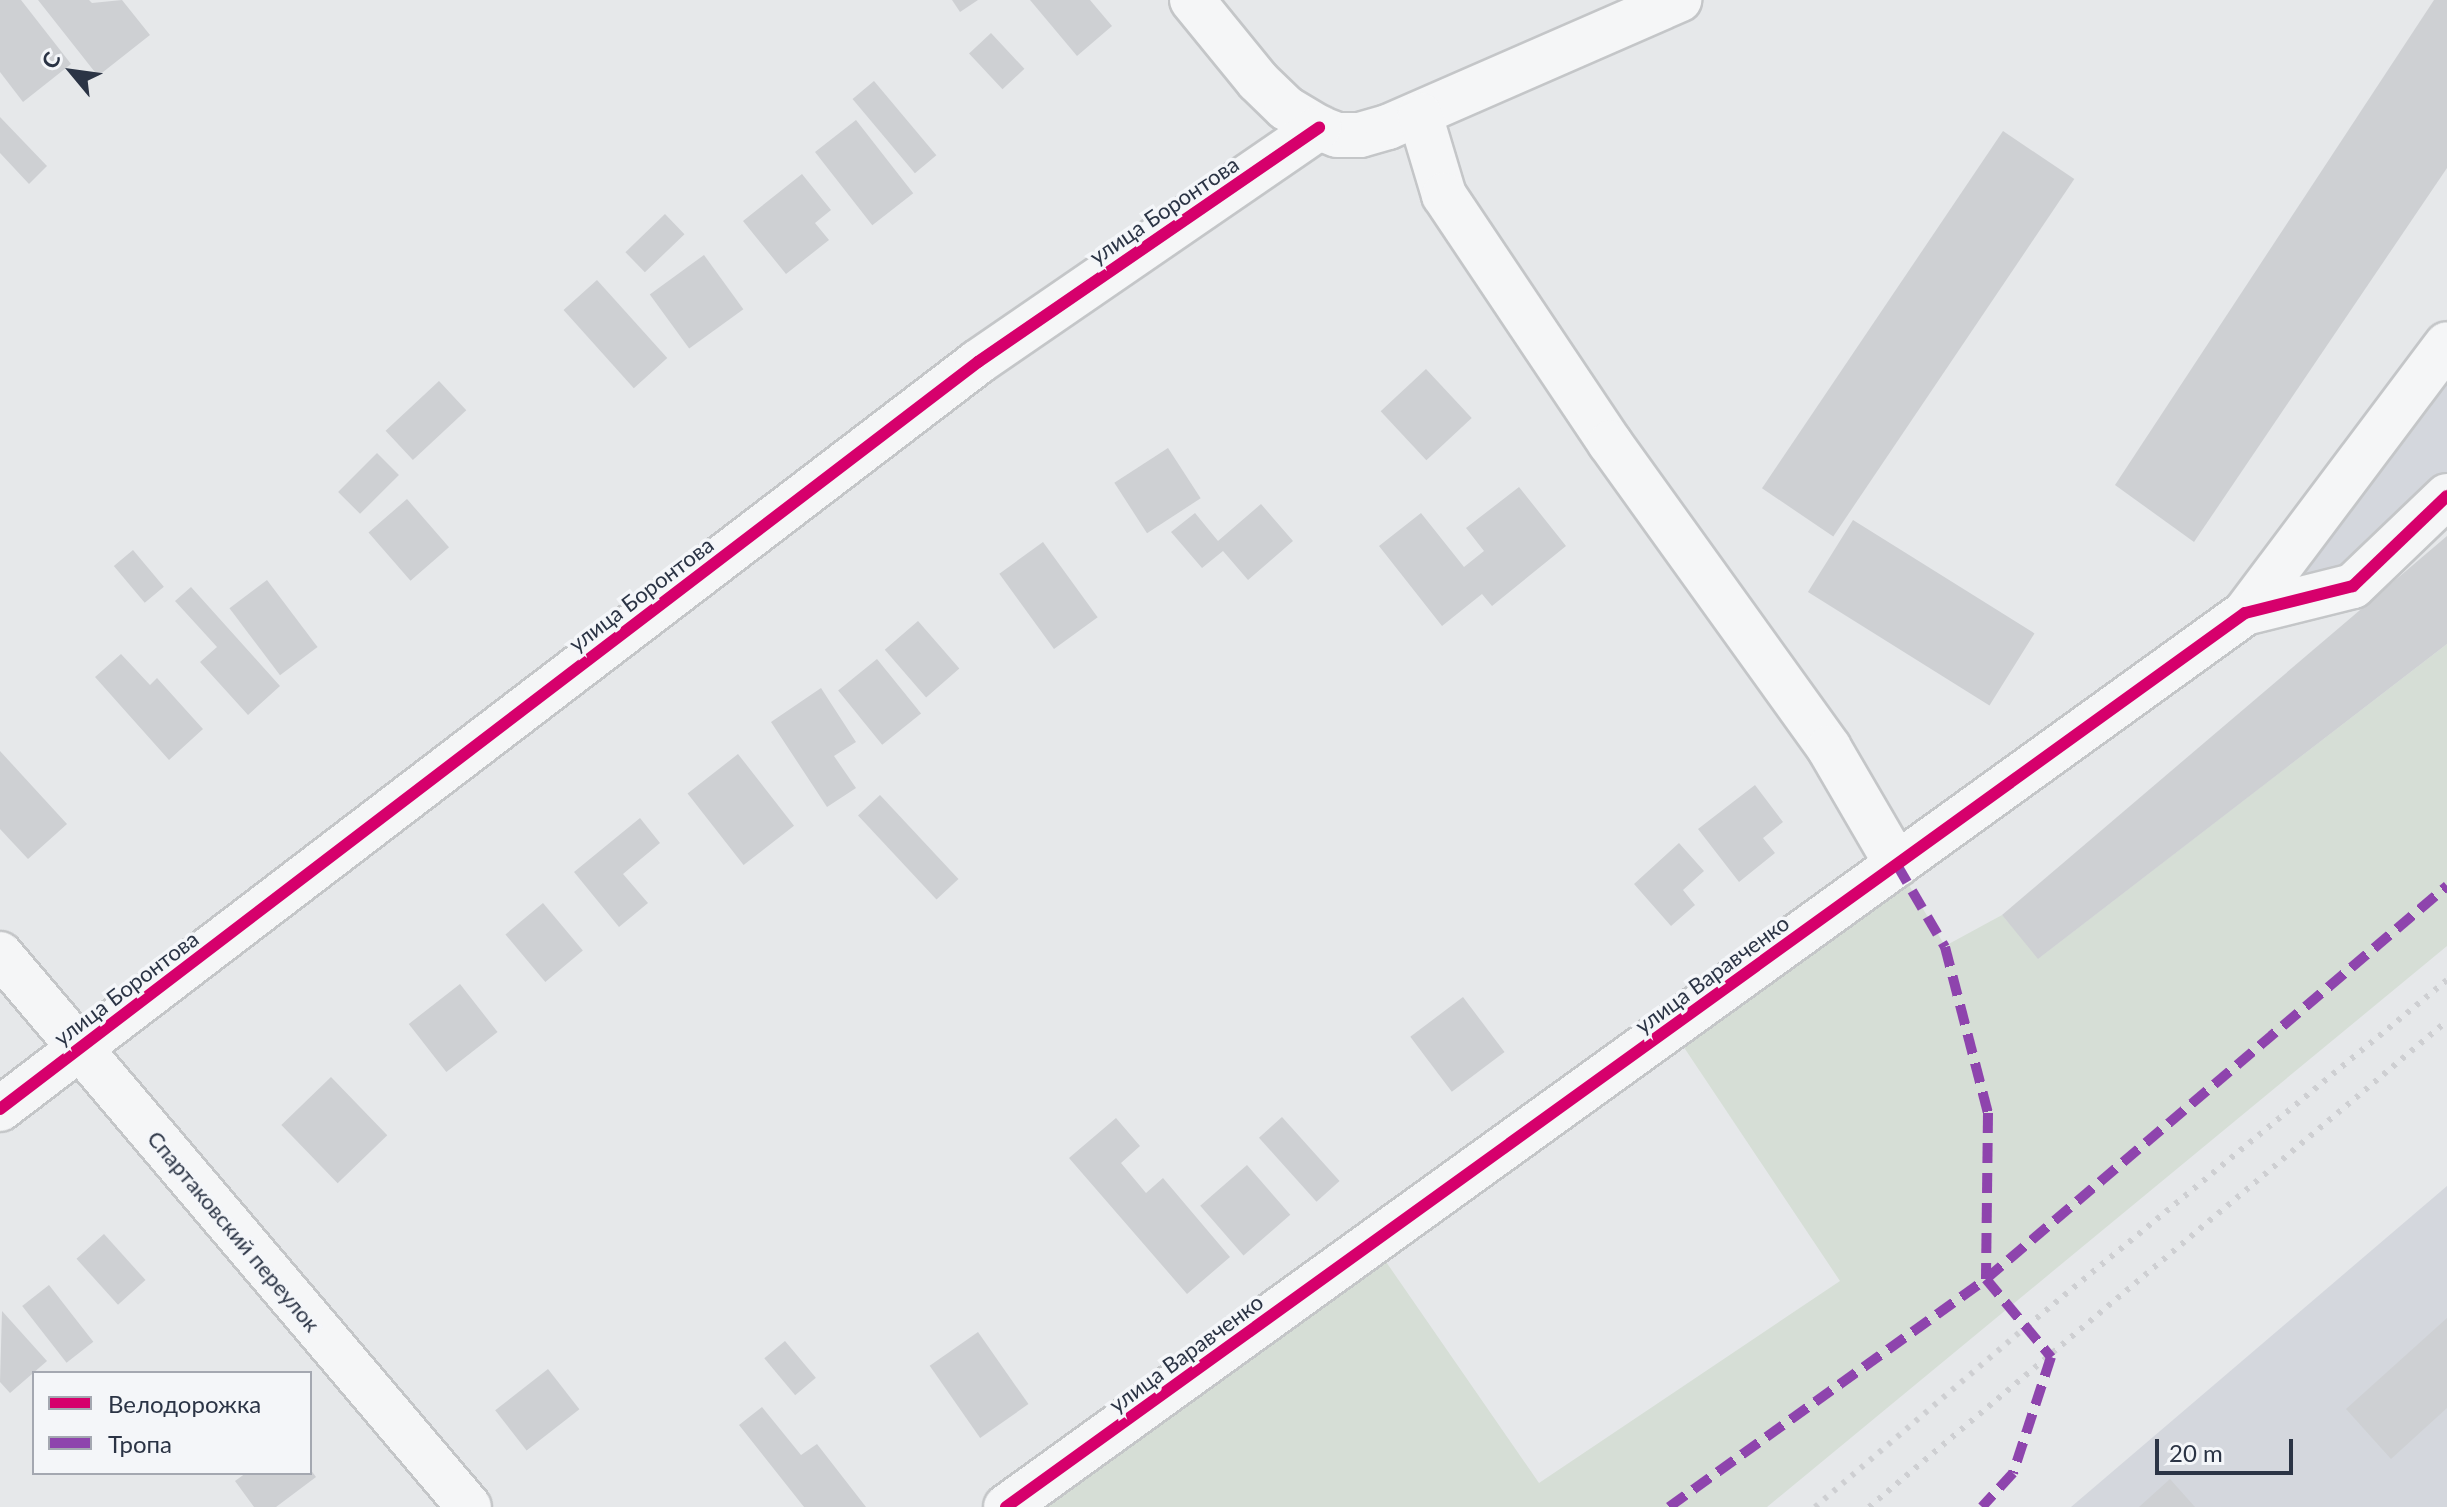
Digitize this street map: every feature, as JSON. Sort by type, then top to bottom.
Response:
[{"type":"street","points":[[1192,0],[1258,81],[1286,108],[1337,135],[1360,135],[1420,115],[1679,0]]},
{"type":"street","points":[[1420,115],[1444,195],[1610,443],[1829,748],[1897,865]]},
{"type":"street","name":"улица Боронтова","points":[[0,1109],[978,362],[1319,128]]},
{"type":"street","points":[[2245,613],[2447,344]]},
{"type":"street","name":"улица Варавченко","points":[[1006,1507],[2245,613],[2353,586],[2447,496]]},
{"type":"street","name":"Спартаковский переулок","points":[[0,954],[469,1507]]},
{"type":"shaded area","points":[[2447,344],[2447,496],[2353,586],[2245,613]]},
{"type":"shaded area","points":[[2447,644],[2447,946],[1767,1507],[1006,1507],[1373,1243],[1539,1483],[1840,1281],[1671,1028],[1897,865],[1945,946],[2002,915],[2039,958]]},
{"type":"shaded area","points":[[2447,1186],[2447,1507],[2071,1507]]},
{"type":"building","points":[[0,0],[21,0],[71,64],[23,102],[0,72]]},
{"type":"building","points":[[38,0],[89,0],[92,3],[122,0],[150,35],[98,76]]},
{"type":"building","points":[[952,0],[978,0],[960,12]]},
{"type":"building","points":[[1030,0],[1090,0],[1112,26],[1077,56]]},
{"type":"building","points":[[2434,0],[2447,0],[2447,168],[2194,542],[2115,485]]},
{"type":"building","points":[[991,33],[1024,69],[1002,89],[969,53]]},
{"type":"building","points":[[874,81],[936,155],[915,173],[853,99]]},
{"type":"building","points":[[0,117],[47,166],[29,184],[0,153]]},
{"type":"building","points":[[856,120],[913,193],[872,225],[815,152]]},
{"type":"building","points":[[2003,131],[2074,179],[1833,536],[1762,488]]},
{"type":"building","points":[[802,174],[831,210],[815,223],[829,240],[786,274],[743,221]]},
{"type":"building","points":[[665,214],[684,234],[645,272],[625,252]]},
{"type":"building","points":[[704,255],[743,309],[689,349],[650,294]]},
{"type":"building","points":[[597,280],[667,358],[634,388],[564,310]]},
{"type":"building","points":[[1426,369],[1472,418],[1426,460],[1381,411]]},
{"type":"building","points":[[439,381],[466,410],[413,460],[386,431]]},
{"type":"building","points":[[1168,448],[1201,498],[1147,533],[1114,483]]},
{"type":"building","points":[[377,453],[399,475],[360,514],[338,492]]},
{"type":"building","points":[[1519,487],[1566,546],[1492,606],[1482,594],[1442,626],[1379,546],[1421,513],[1464,567],[1484,551],[1466,528]]},
{"type":"building","points":[[407,499],[449,547],[410,581],[369,532]]},
{"type":"building","points":[[1261,504],[1293,541],[1248,580],[1223,551],[1202,568],[1171,532],[1195,513],[1218,541]]},
{"type":"building","points":[[1853,520],[2034,633],[1989,705],[1808,592]]},
{"type":"building","points":[[2447,536],[2447,644],[2038,959],[2002,915]]},
{"type":"building","points":[[1043,542],[1098,617],[1054,649],[999,574]]},
{"type":"building","points":[[133,550],[164,587],[145,603],[114,566]]},
{"type":"building","points":[[267,580],[318,647],[280,675],[229,608]]},
{"type":"building","points":[[191,587],[280,686],[248,715],[200,662],[217,647],[175,601]]},
{"type":"building","points":[[918,621],[959,669],[926,697],[885,650]]},
{"type":"building","points":[[121,654],[150,685],[157,678],[203,729],[169,760],[95,677]]},
{"type":"building","points":[[877,659],[921,713],[882,745],[838,690]]},
{"type":"building","points":[[821,688],[856,742],[834,756],[856,788],[827,807],[771,722]]},
{"type":"building","points":[[0,751],[67,824],[28,859],[0,829]]},
{"type":"building","points":[[738,754],[794,826],[744,865],[688,793]]},
{"type":"building","points":[[1755,785],[1783,822],[1763,838],[1775,853],[1739,882],[1698,829]]},
{"type":"building","points":[[880,795],[958,879],[936,900],[858,815]]},
{"type":"building","points":[[640,818],[660,843],[623,874],[648,903],[619,927],[574,872]]},
{"type":"building","points":[[1679,843],[1704,871],[1683,890],[1695,905],[1671,926],[1634,884]]},
{"type":"building","points":[[543,903],[583,950],[545,982],[505,934]]},
{"type":"building","points":[[460,984],[498,1032],[446,1072],[409,1024]]},
{"type":"building","points":[[1463,997],[1505,1052],[1452,1092],[1410,1037]]},
{"type":"building","points":[[331,1077],[387,1135],[338,1183],[281,1125]]},
{"type":"building","points":[[1282,1117],[1340,1181],[1317,1202],[1259,1138]]},
{"type":"building","points":[[1116,1118],[1140,1146],[1121,1163],[1146,1193],[1163,1178],[1230,1257],[1187,1294],[1069,1158]]},
{"type":"building","points":[[1247,1165],[1290,1215],[1244,1255],[1200,1206]]},
{"type":"building","points":[[104,1234],[145,1280],[118,1305],[77,1259]]},
{"type":"building","points":[[49,1285],[93,1342],[67,1363],[22,1306]]},
{"type":"building","points":[[2,1311],[47,1361],[10,1393],[0,1382]]},
{"type":"building","points":[[2447,1318],[2447,1408],[2391,1459],[2346,1409]]},
{"type":"building","points":[[978,1332],[1028,1404],[980,1438],[930,1366]]},
{"type":"building","points":[[785,1341],[816,1378],[795,1395],[764,1358]]},
{"type":"building","points":[[548,1369],[579,1409],[527,1450],[495,1410]]},
{"type":"building","points":[[762,1407],[801,1455],[817,1444],[866,1507],[804,1507],[739,1425]]},
{"type":"building","points":[[312,1472],[316,1477],[276,1507],[254,1507],[235,1481],[243,1475],[312,1475]]},
{"type":"building","points":[[2170,1479],[2195,1507],[2139,1507]]},
{"type":"railway","points":[[1815,1507],[2027,1326],[2447,980]]},
{"type":"railway","points":[[1869,1507],[2447,1021]]},
{"type":"marked path","points":[[1897,865],[1945,947],[1988,1113],[1986,1279],[2051,1357],[2013,1473],[1982,1507]]},
{"type":"marked path","points":[[1669,1507],[1986,1279],[2447,886]]},
{"type":"cycle path","points":[[0,1109],[978,362],[1319,128]]},
{"type":"cycle path","points":[[1006,1507],[2245,613],[2353,586],[2447,496]]}]
